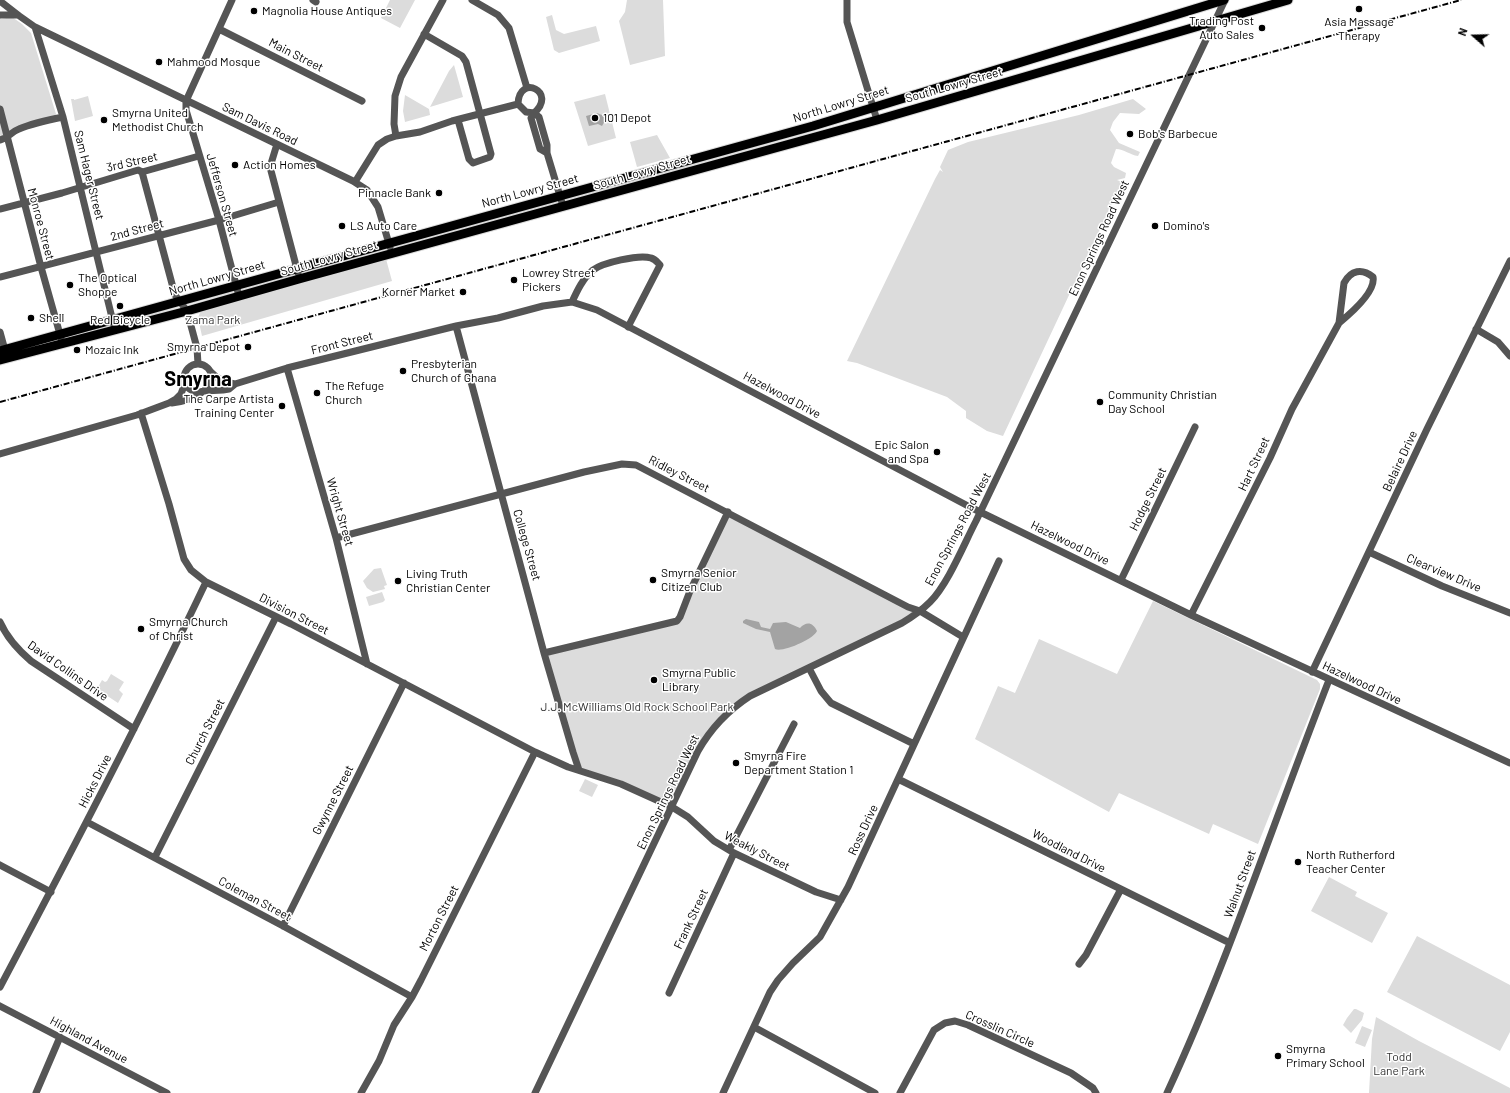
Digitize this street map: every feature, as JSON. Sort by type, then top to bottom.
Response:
[{"type":"main road","name":"North Lowry Street","points":[[61,339],[113,320],[296,268],[813,126],[1225,0]]},
{"type":"main road","name":"South Lowry Street","points":[[3,355],[61,339],[115,330],[187,311],[391,253],[877,120],[1288,0]]},
{"type":"street","points":[[186,101],[232,0]]},
{"type":"street","points":[[396,136],[394,124],[395,96],[401,77],[442,0]]},
{"type":"street","points":[[472,0],[498,15],[509,28],[527,88]]},
{"type":"street","points":[[846,0],[847,22],[877,120]]},
{"type":"street","name":"Enon Springs Road West","points":[[537,1092],[672,807],[704,741],[712,729],[724,716],[750,696],[902,623],[920,611],[930,602],[940,589],[980,512],[1225,0]]},
{"type":"street","name":"Sam Davis Road","points":[[0,1],[35,27],[355,182],[367,190],[378,206],[391,253]]},
{"type":"street","points":[[0,15],[18,15]]},
{"type":"street","name":"Sam Hager Street","points":[[35,27],[63,117],[115,330]]},
{"type":"street","name":"Main Street","points":[[219,29],[362,101]]},
{"type":"street","points":[[424,34],[462,56],[466,62],[491,154],[490,157],[473,163],[469,159],[458,120]]},
{"type":"street","points":[[534,113],[539,109],[542,96],[539,91],[534,88],[527,88],[521,92],[518,97],[518,104],[526,112],[534,113],[539,117],[547,145],[547,153],[563,206]]},
{"type":"street","name":"Jefferson Street","points":[[186,101],[186,110],[219,220],[239,296]]},
{"type":"street","points":[[355,182],[378,145],[387,139],[420,132],[479,113],[518,104]]},
{"type":"street","name":"Monroe Street","points":[[0,109],[4,139],[24,203],[61,339]]},
{"type":"street","points":[[4,139],[19,129],[63,117]]},
{"type":"street","points":[[277,144],[270,168],[299,279]]},
{"type":"street","name":"3rd Street","points":[[0,209],[138,170],[142,172],[199,156]]},
{"type":"street","points":[[142,172],[175,295],[187,311],[197,348],[198,364],[206,366],[214,376],[223,381],[235,384]]},
{"type":"street","name":"2nd Street","points":[[0,277],[219,220],[279,202]]},
{"type":"street","points":[[572,302],[580,285],[593,270],[607,264],[628,259],[650,257],[656,260],[660,265],[628,327]]},
{"type":"street","name":"Belaire Drive","points":[[1312,672],[1427,429],[1510,261]]},
{"type":"street","name":"Hart Street","points":[[1191,615],[1270,458],[1292,409],[1340,323],[1354,310],[1366,295],[1374,281],[1373,277],[1369,274],[1360,271],[1355,272],[1347,278],[1342,291],[1340,323]]},
{"type":"street","name":"Hazelwood Drive","points":[[456,326],[498,318],[544,306],[572,302],[597,310],[980,512],[1191,615],[1510,763]]},
{"type":"street","name":"Front Street","points":[[169,403],[188,400],[202,392],[229,389],[235,384],[287,368],[456,326]]},
{"type":"street","name":"College Street","points":[[456,326],[544,653],[579,770]]},
{"type":"street","points":[[1476,329],[1498,342],[1510,356]]},
{"type":"street","points":[[0,332],[3,355]]},
{"type":"street","name":"Front Street","points":[[0,454],[141,413],[169,403],[181,394],[185,384],[184,380],[186,372],[191,366],[198,364]]},
{"type":"street","name":"Wright Street","points":[[287,368],[336,538],[367,664]]},
{"type":"street","points":[[185,384],[190,390],[197,393],[202,392],[212,383],[211,372]]},
{"type":"street","name":"Division Street","points":[[141,413],[184,559],[191,570],[206,582],[535,752]]},
{"type":"street","name":"Hodge Street","points":[[1121,580],[1194,427]]},
{"type":"street","name":"Ridley Street","points":[[336,538],[501,494],[622,464],[636,465],[908,607],[920,611],[963,637]]},
{"type":"street","points":[[544,653],[627,632],[672,623],[679,619],[688,596],[728,512]]},
{"type":"street","name":"Clearview Drive","points":[[1369,552],[1442,586],[1510,613]]},
{"type":"street","name":"Ross Drive","points":[[723,1093],[763,1005],[778,980],[820,937],[841,900],[999,560]]},
{"type":"street","name":"Hicks Drive","points":[[0,987],[51,892],[170,659],[206,582]]},
{"type":"street","name":"Church Street","points":[[155,857],[276,617]]},
{"type":"street","name":"David Collins Drive","points":[[0,622],[10,640],[19,651],[31,661],[134,729]]},
{"type":"street","points":[[809,668],[821,691],[831,703],[914,744]]},
{"type":"street","name":"Walnut Street","points":[[1167,1093],[1230,943],[1301,749],[1329,680]]},
{"type":"street","name":"Gwynne Street","points":[[283,926],[404,683]]},
{"type":"street","name":"Frank Street","points":[[669,993],[731,851],[794,724]]},
{"type":"street","points":[[535,752],[568,767],[621,784],[672,807]]},
{"type":"street","name":"Morton Street","points":[[361,1093],[379,1061],[394,1025],[412,997],[535,752]]},
{"type":"street","name":"Woodland Drive","points":[[898,779],[1230,943]]},
{"type":"street","name":"Weakly Street","points":[[672,807],[683,813],[714,840],[731,851],[816,892],[841,900]]},
{"type":"street","name":"Coleman Street","points":[[87,822],[155,857],[412,997]]},
{"type":"street","points":[[0,865],[51,892]]},
{"type":"street","points":[[1079,964],[1086,955],[1121,889]]},
{"type":"street","name":"Highland Avenue","points":[[0,1006],[167,1093]]},
{"type":"street","name":"Crosslin Circle","points":[[900,1093],[934,1030],[945,1023],[955,1021],[968,1025],[1071,1073],[1093,1088],[1096,1093]]},
{"type":"street","points":[[754,1027],[875,1093]]},
{"type":"street","points":[[36,1093],[60,1037]]},
{"type":"green space","points":[[390,0],[415,0],[400,28],[381,18]]},
{"type":"green space","points":[[627,0],[663,0],[665,56],[630,65],[619,21],[625,12]]},
{"type":"green space","points":[[0,12],[1,19],[12,17],[31,33],[56,114],[54,117],[5,132],[2,137],[0,137]]},
{"type":"green space","points":[[552,15],[556,30],[564,34],[596,26],[600,41],[559,53],[554,50],[546,17]]},
{"type":"green space","points":[[454,65],[463,97],[430,107],[449,71]]},
{"type":"green space","name":"101 Depot","points":[[605,94],[616,138],[588,146],[574,102]]},
{"type":"green space","points":[[405,95],[429,109],[430,115],[405,122],[403,111]]},
{"type":"green space","points":[[88,96],[93,116],[75,121],[71,99],[74,100]]},
{"type":"green space","points":[[1133,99],[1146,109],[1139,114],[1120,113],[1113,122],[1110,130],[1119,143],[1140,152],[1138,156],[1116,149],[1111,163],[1114,167],[1126,173],[1125,178],[1117,180],[1122,182],[1003,436],[987,431],[966,418],[966,411],[947,397],[857,363],[847,361],[935,179],[940,170],[943,172],[940,167],[948,150],[968,142],[1079,115]]},
{"type":"green space","points":[[657,135],[670,158],[637,167],[630,142]]},
{"type":"green space","name":"Zama Park","points":[[386,259],[392,281],[202,336],[198,318],[201,310]]},
{"type":"green space","name":"J.J. McWilliams Old Rock School Park","points":[[728,512],[920,611],[758,692],[712,729],[672,807],[579,770],[544,653],[674,623]]},
{"type":"green space","points":[[381,568],[387,585],[384,586],[385,589],[373,592],[367,588],[363,581],[374,569]]},
{"type":"green space","points":[[382,592],[385,600],[369,606],[366,597]]},
{"type":"green space","points":[[1153,601],[1317,680],[1320,684],[1320,689],[1258,844],[1213,824],[1209,834],[1119,793],[1109,812],[975,739],[998,686],[1015,693],[1039,639],[1117,674]]},
{"type":"green space","points":[[111,674],[124,682],[119,690],[123,694],[118,703],[97,689],[102,680],[105,682],[107,681]]},
{"type":"green space","points":[[585,779],[598,785],[592,797],[579,791]]},
{"type":"green space","points":[[1329,877],[1357,892],[1355,896],[1388,913],[1372,943],[1311,911]]},
{"type":"green space","points":[[1417,936],[1510,985],[1510,1032],[1500,1051],[1387,992]]},
{"type":"green space","points":[[1354,1009],[1364,1013],[1362,1020],[1351,1033],[1343,1025]]},
{"type":"green space","name":"Todd Lane Park","points":[[1376,1017],[1510,1088],[1510,1093],[1369,1093],[1372,1039]]},
{"type":"green space","points":[[1362,1026],[1372,1030],[1365,1047],[1355,1043]]},
{"type":"shaded area","points":[[597,113],[607,117],[602,126],[598,124],[589,126],[586,116]]},
{"type":"shaded area","points":[[746,619],[759,622],[761,627],[770,629],[773,623],[786,622],[800,628],[805,624],[811,624],[817,631],[810,638],[804,641],[791,647],[779,650],[775,649],[770,632],[756,629],[743,623]]},
{"type":"railway","points":[[0,402],[1461,0]]},
{"type":"place","name":"Asia Massage Therapy","points":[[1359,9]]},
{"type":"place","name":"Magnolia House Antiques","points":[[254,11]]},
{"type":"place","name":"Trading Post Auto Sales","points":[[1262,28]]},
{"type":"place","name":"Mahmood Mosque","points":[[159,62]]},
{"type":"place","name":"101 Depot","points":[[595,118]]},
{"type":"place","name":"Smyrna United Methodist Church","points":[[104,120]]},
{"type":"place","name":"Bob's Barbecue","points":[[1130,134]]},
{"type":"place","name":"Action Homes","points":[[235,165]]},
{"type":"place","name":"Pinnacle Bank","points":[[439,193]]},
{"type":"place","name":"LS Auto Care","points":[[342,226]]},
{"type":"place","name":"Domino's","points":[[1155,226]]},
{"type":"place","name":"Lowrey Street Pickers","points":[[514,280]]},
{"type":"place","name":"The Optical Shoppe","points":[[70,285]]},
{"type":"place","name":"Korner Market","points":[[463,292]]},
{"type":"place","name":"Red Bicycle","points":[[120,306]]},
{"type":"place","name":"Shell","points":[[31,318]]},
{"type":"place","name":"Smyrna Depot","points":[[248,347]]},
{"type":"place","name":"Mozaic Ink","points":[[77,350]]},
{"type":"place","name":"Presbyterian Church of Ghana","points":[[403,371]]},
{"type":"place","name":"The Refuge Church","points":[[317,393]]},
{"type":"place","name":"Community Christian Day School","points":[[1100,402]]},
{"type":"place","name":"The Carpe Artista Training Center","points":[[282,406]]},
{"type":"place","name":"Epic Salon and Spa","points":[[937,452]]},
{"type":"place","name":"Smyrna Senior Citizen Club","points":[[653,580]]},
{"type":"place","name":"Living Truth Christian Center","points":[[398,581]]},
{"type":"place","name":"Smyrna Church of Christ","points":[[141,629]]},
{"type":"place","name":"Smyrna Public Library","points":[[654,680]]},
{"type":"place","name":"Smyrna Fire Department Station 1","points":[[736,763]]},
{"type":"place","name":"North Rutherford Teacher Center","points":[[1298,862]]},
{"type":"place","name":"Smyrna Primary School","points":[[1278,1056]]},
{"type":"district","name":"Smyrna","points":[[198,379]]}]
